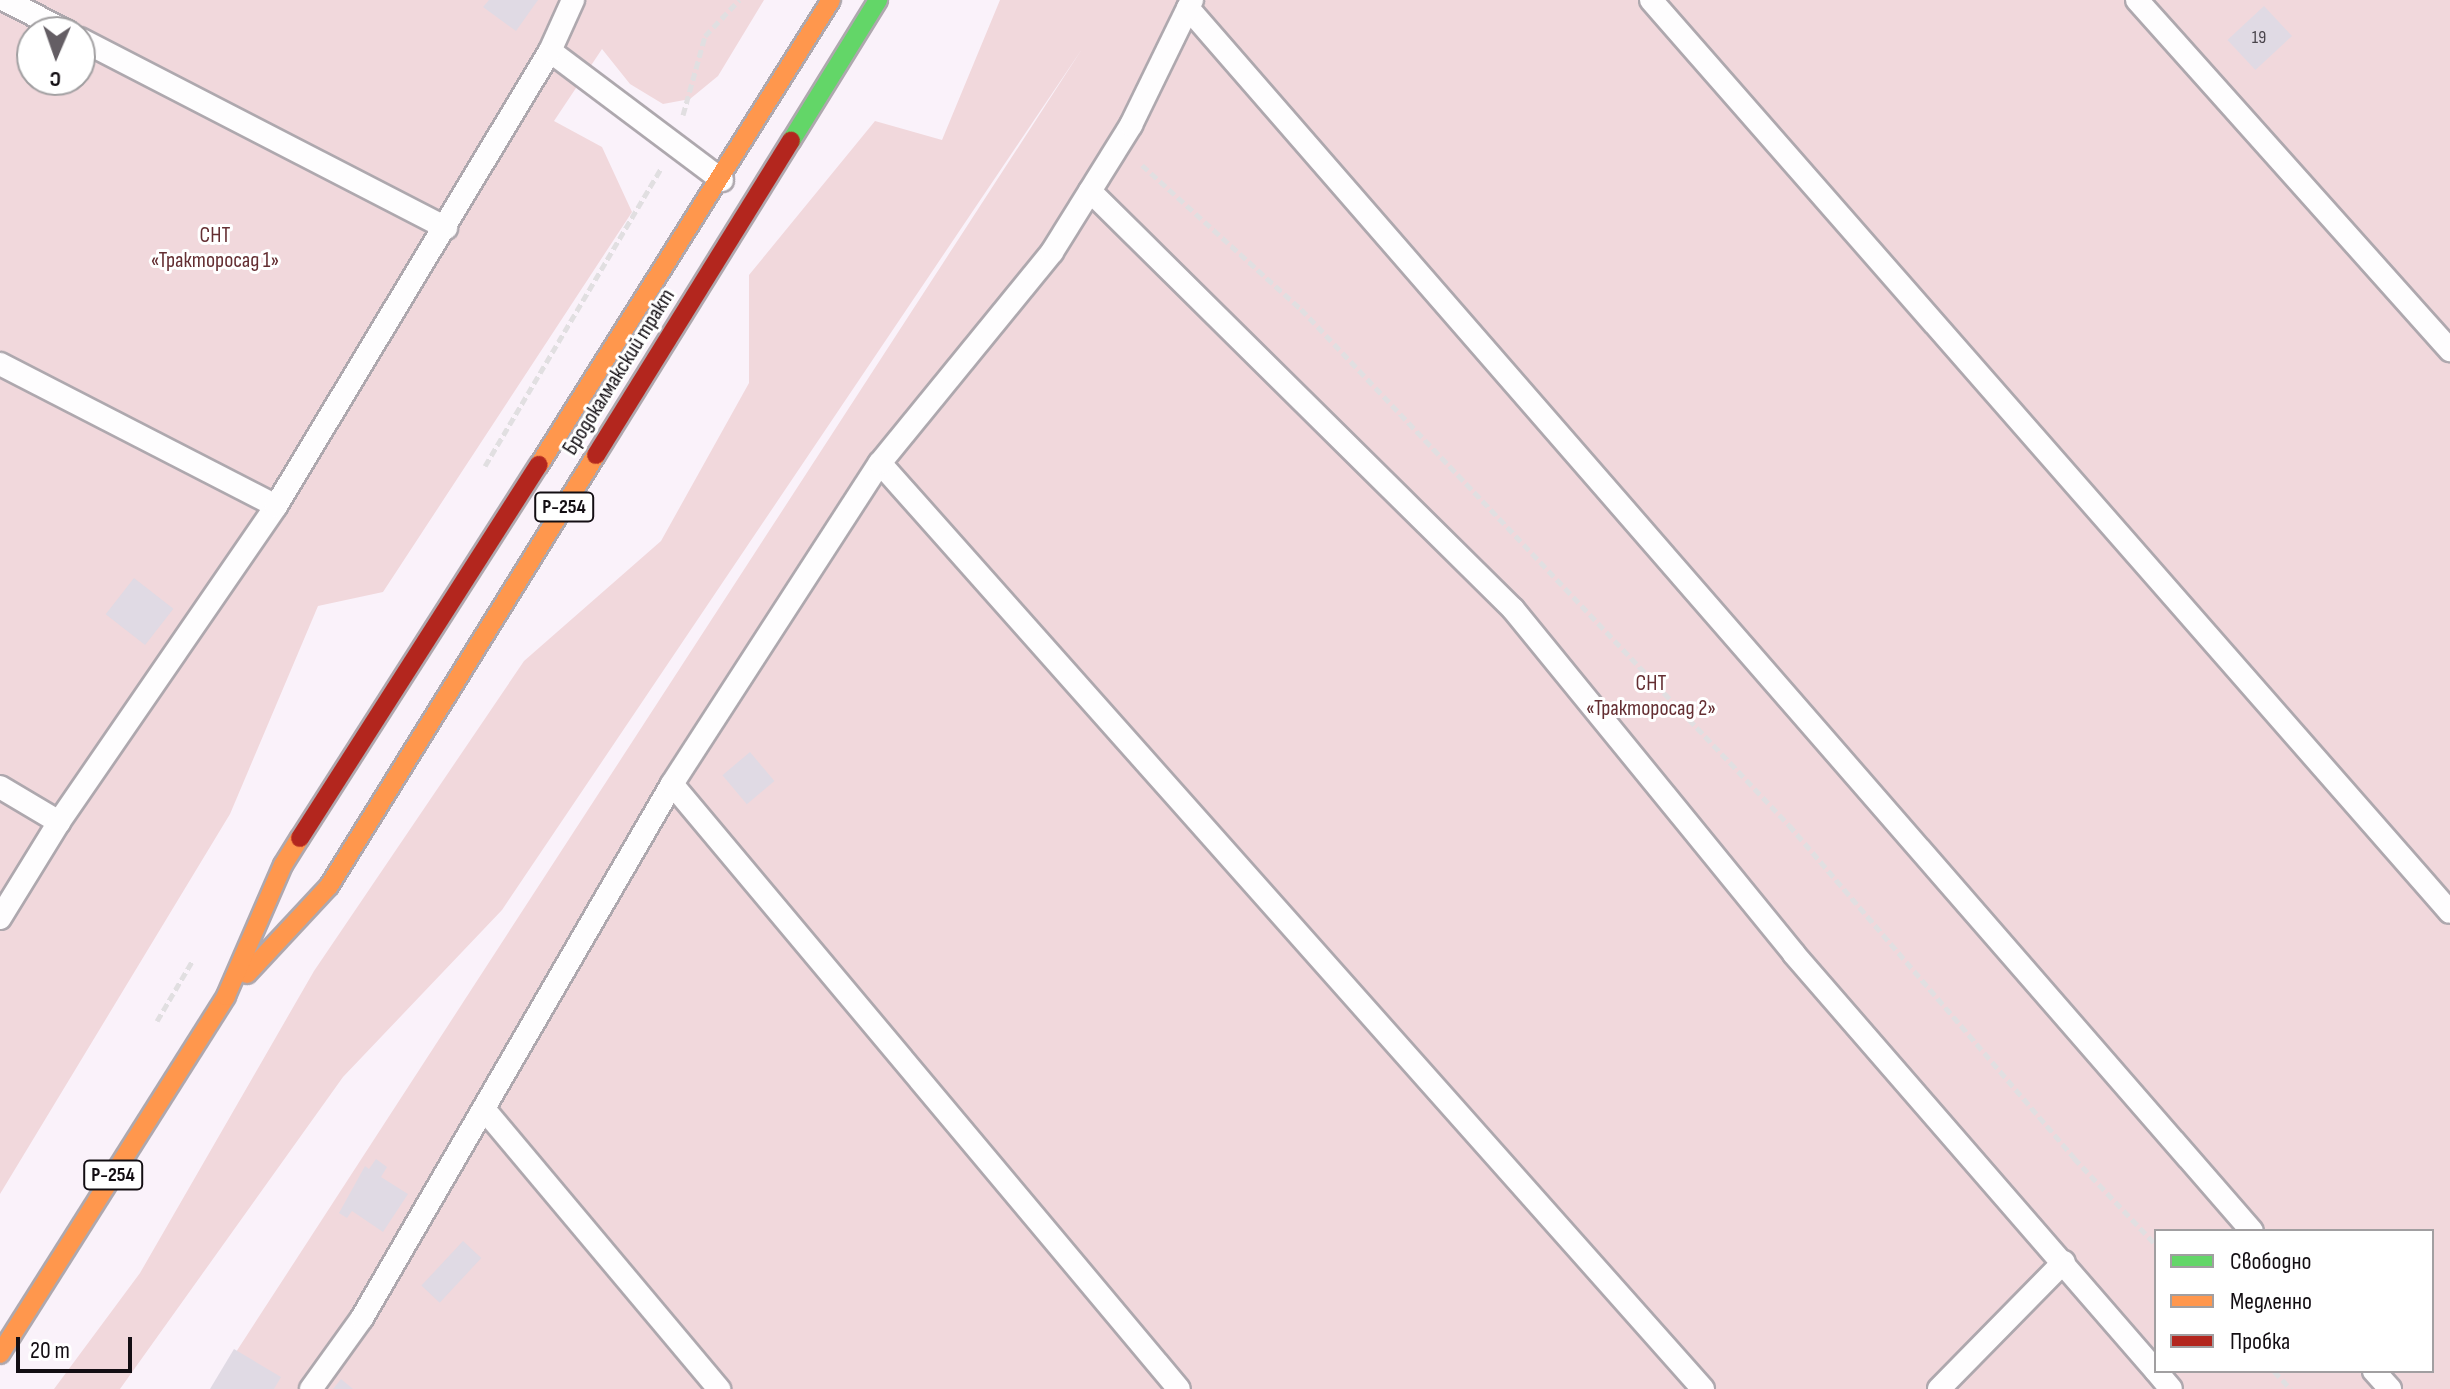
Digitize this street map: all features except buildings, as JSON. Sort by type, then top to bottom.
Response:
[{"type":"main road","name":"Бродокалмакский тракт","points":[[0,1354],[226,996],[290,852],[722,180],[831,0]]},
{"type":"main road","name":"Бродокалмакский тракт","points":[[226,996],[329,886],[878,0]]},
{"type":"lane","points":[[5,0],[36,16]]},
{"type":"lane","points":[[0,918],[59,822],[276,506],[550,51],[573,0]]},
{"type":"lane","points":[[1651,0],[2450,912]]},
{"type":"lane","points":[[2137,0],[2450,350]]},
{"type":"lane","points":[[311,1389],[362,1318],[672,784],[880,463],[1023,294],[1119,144],[1190,4],[2250,1229]]},
{"type":"lane","points":[[96,47],[446,228]]},
{"type":"lane","points":[[550,51],[722,180]]},
{"type":"lane","points":[[1090,191],[1513,609],[1794,954],[2154,1369]]},
{"type":"lane","points":[[0,364],[276,506]]},
{"type":"lane","points":[[880,463],[1703,1389]]},
{"type":"lane","points":[[672,784],[1179,1389]]},
{"type":"lane","points":[[0,787],[59,822]]},
{"type":"lane","points":[[484,1109],[719,1389]]},
{"type":"lane","points":[[1939,1389],[2064,1262]]},
{"type":"lane","points":[[2158,1373],[2171,1389]]},
{"type":"lane","points":[[2376,1373],[2390,1389]]},
{"type":"path","points":[[1119,144],[1301,309],[1789,825],[2074,1158],[2154,1243]]},
{"type":"path","points":[[2276,1373],[2291,1389]]},
{"type":"green space","name":"СНТ «Тракторосад 1»","points":[[0,0],[764,0],[718,76],[690,99],[663,104],[630,84],[602,49],[554,121],[602,147],[632,212],[383,592],[318,606],[230,814],[0,1194]]},
{"type":"green space","name":"СНТ «Тракторосад 2»","points":[[1000,0],[2450,0],[2450,1389],[212,1389],[1082,49],[502,910],[343,1077],[120,1389],[54,1389],[140,1273],[314,971],[524,661],[661,541],[749,383],[749,275],[875,121],[942,140]]},
{"type":"traffic: fast","points":[[791,141],[878,0]]},
{"type":"traffic: slow","points":[[539,465],[831,0]]},
{"type":"traffic: slow","points":[[247,974],[329,886],[596,455]]},
{"type":"traffic: slow","points":[[0,1354],[226,996],[283,865],[300,838]]},
{"type":"traffic: jam","points":[[596,455],[791,141]]},
{"type":"traffic: jam","points":[[300,838],[539,465]]}]
